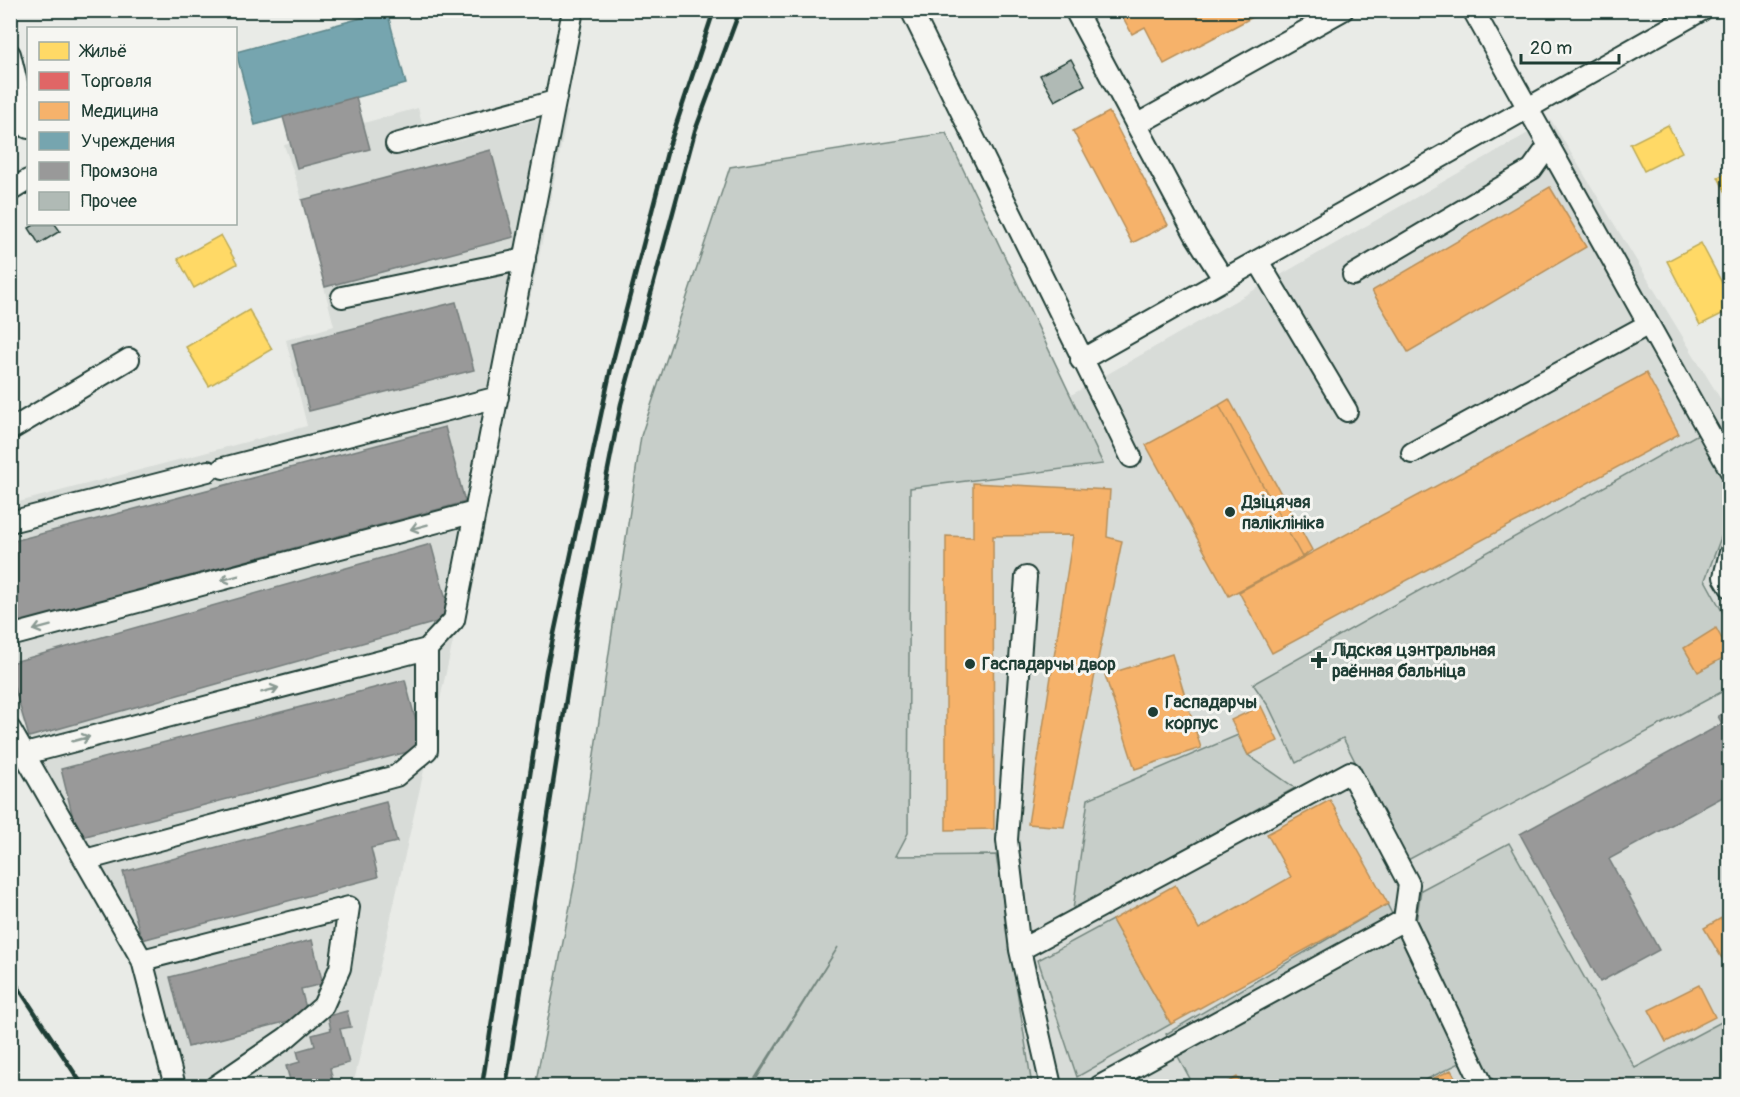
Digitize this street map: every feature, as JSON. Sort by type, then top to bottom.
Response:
[{"type":"lane","points":[[25,754],[427,649],[454,620],[573,10]]},
{"type":"lane","points":[[1075,10],[1196,236],[1224,280]]},
{"type":"lane","points":[[1136,125],[1343,10]]},
{"type":"lane","points":[[1473,10],[1730,470]]},
{"type":"lane","points":[[1082,360],[1701,10]]},
{"type":"lane","points":[[912,12],[1131,457]]},
{"type":"lane","points":[[10,54],[27,124]]},
{"type":"lane","points":[[396,144],[555,101]]},
{"type":"lane","points":[[1353,275],[1532,169],[1549,145]]},
{"type":"lane","points":[[10,191],[27,181]]},
{"type":"lane","points":[[342,297],[525,259]]},
{"type":"lane","points":[[1258,261],[1347,411]]},
{"type":"lane","points":[[1412,453],[1647,325]]},
{"type":"lane","points":[[10,430],[129,359]]},
{"type":"lane","points":[[10,522],[498,397]]},
{"type":"lane","points":[[10,636],[475,512]]},
{"type":"lane","points":[[1730,553],[1724,577],[1730,587]]},
{"type":"lane","points":[[1026,577],[1007,840],[1020,951],[1051,1086]]},
{"type":"lane","points":[[85,860],[396,776],[428,750],[427,649]]},
{"type":"lane","points":[[10,729],[142,960],[175,1086]]},
{"type":"lane","points":[[1020,951],[1350,772],[1409,884],[1404,920],[1484,1086]]},
{"type":"lane","points":[[142,960],[349,907],[340,968],[323,1006],[285,1038],[216,1086]]},
{"type":"lane","points":[[1100,1086],[1404,920]]},
{"type":"shaded area","points":[[418,108],[428,149],[568,111],[536,272],[353,1086],[165,1086],[128,935],[11,698],[11,504],[307,426],[286,340],[334,326],[298,185],[284,145]]},
{"type":"shaded area","name":"Лідская цэнтральная раённая бальніца","points":[[1551,120],[1729,413],[1729,1086],[766,1086],[908,833],[910,488],[1103,464],[1071,395]]},
{"type":"shaded area","points":[[946,133],[1103,464],[910,488],[908,833],[896,856],[996,855],[1032,1086],[752,1086],[838,947],[750,1086],[535,1086],[577,870],[641,436],[730,167]]},
{"type":"shaded area","points":[[1698,434],[1729,490],[1729,516],[1705,580],[1729,624],[1729,688],[1406,861],[1343,738],[1296,763],[1269,707],[1253,684]]},
{"type":"shaded area","points":[[1238,735],[1248,755],[1295,788],[1073,910],[1088,799]]},
{"type":"shaded area","points":[[1509,843],[1635,1068],[1725,1020],[1729,1026],[1729,1086],[1623,1086],[1619,1078],[1603,1086],[1489,1086],[1414,935],[1421,890]]},
{"type":"shaded area","points":[[1387,904],[1466,1060],[1413,1086],[1242,1086],[1237,1078],[1221,1086],[1194,1086],[1166,1034]]},
{"type":"shaded area","points":[[1112,920],[1171,1024],[1077,1077],[1038,960]]},
{"type":"building: Жильё","points":[[1668,125],[1682,152],[1644,171],[1630,144]]},
{"type":"building: Жильё","points":[[1730,171],[1730,201],[1718,177]]},
{"type":"building: Жильё","points":[[221,235],[237,264],[194,288],[178,259]]},
{"type":"building: Жильё","points":[[1701,243],[1730,298],[1730,310],[1700,325],[1667,261]]},
{"type":"building: Жильё","points":[[249,310],[272,349],[209,386],[186,347]]},
{"type":"building: Торговля","points":[[1620,1078],[1624,1086],[1603,1086]]},
{"type":"building: Медицина","points":[[1119,10],[1266,10],[1164,64],[1145,27],[1132,34]]},
{"type":"building: Медицина","points":[[1109,112],[1168,225],[1132,243],[1073,131]]},
{"type":"building: Медицина","points":[[1550,187],[1586,247],[1408,352],[1372,291]]},
{"type":"building: Медицина","points":[[1646,373],[1679,434],[1272,653],[1239,592]]},
{"type":"building: Медицина","points":[[1229,399],[1312,550],[1302,557],[1219,405]]},
{"type":"building: Медицина","name":"Дзіцячая паліклініка","points":[[1219,405],[1302,557],[1229,596],[1146,445]]},
{"type":"building: Медицина","name":"Гаспадарчы двор","points":[[973,483],[1110,490],[1107,537],[1122,541],[1064,827],[1028,824],[1073,535],[993,536],[994,829],[946,830],[946,536],[973,537]]},
{"type":"building: Медицина","points":[[1716,628],[1730,654],[1698,672],[1684,648]]},
{"type":"building: Медицина","name":"Гаспадарчы корпус","points":[[1172,654],[1201,748],[1135,769],[1105,675]]},
{"type":"building: Медицина","points":[[1261,706],[1278,741],[1248,755],[1231,720]]},
{"type":"building: Медицина","points":[[1330,800],[1388,904],[1171,1024],[1112,920],[1175,885],[1199,929],[1291,877],[1267,834]]},
{"type":"building: Медицина","points":[[1730,913],[1730,972],[1704,928]]},
{"type":"building: Медицина","points":[[1699,985],[1715,1017],[1666,1042],[1649,1010]]},
{"type":"building: Медицина","points":[[1451,1070],[1460,1086],[1417,1086]]},
{"type":"building: Медицина","points":[[1237,1077],[1242,1086],[1221,1086]]},
{"type":"building: Учреждения","points":[[387,11],[406,84],[255,125],[237,52]]},
{"type":"building: Промзона","points":[[356,97],[370,149],[297,168],[283,117]]},
{"type":"building: Промзона","points":[[491,150],[514,237],[325,287],[302,200]]},
{"type":"building: Промзона","points":[[456,302],[474,370],[309,411],[292,344]]},
{"type":"building: Промзона","points":[[445,427],[465,502],[10,624],[10,542]]},
{"type":"building: Промзона","points":[[431,544],[451,618],[29,737],[10,673],[10,663]]},
{"type":"building: Промзона","points":[[405,680],[423,748],[78,838],[61,769]]},
{"type":"building: Промзона","points":[[1730,710],[1730,793],[1609,859],[1659,950],[1600,982],[1520,834],[1722,724],[1718,716]]},
{"type":"building: Промзона","points":[[386,802],[397,842],[371,848],[378,877],[142,940],[123,872]]},
{"type":"building: Промзона","points":[[312,940],[323,984],[301,989],[308,1016],[188,1047],[170,977]]},
{"type":"building: Промзона","points":[[347,1011],[351,1027],[340,1029],[349,1063],[330,1068],[334,1086],[272,1086],[290,1080],[286,1066],[300,1062],[297,1051],[315,1046],[312,1035],[331,1030],[328,1016]]},
{"type":"building: Прочее","points":[[1071,59],[1085,85],[1055,101],[1040,75]]},
{"type":"building: Прочее","points":[[34,225],[56,225],[60,231],[39,244],[29,228]]},
{"type":"railway","points":[[482,1086],[546,671],[611,368],[668,149],[714,10]]},
{"type":"railway","points":[[506,1086],[579,616],[621,404],[695,131],[740,10]]},
{"type":"railway","points":[[10,975],[83,1086]]},
{"type":"place","name":"Дзіцячая паліклініка","points":[[1230,512]]},
{"type":"place","name":"Лідская цэнтральная раённая бальніца","points":[[1319,660]]},
{"type":"place","name":"Гаспадарчы двор","points":[[970,664]]},
{"type":"place","name":"Гаспадарчы корпус","points":[[1153,712]]}]
